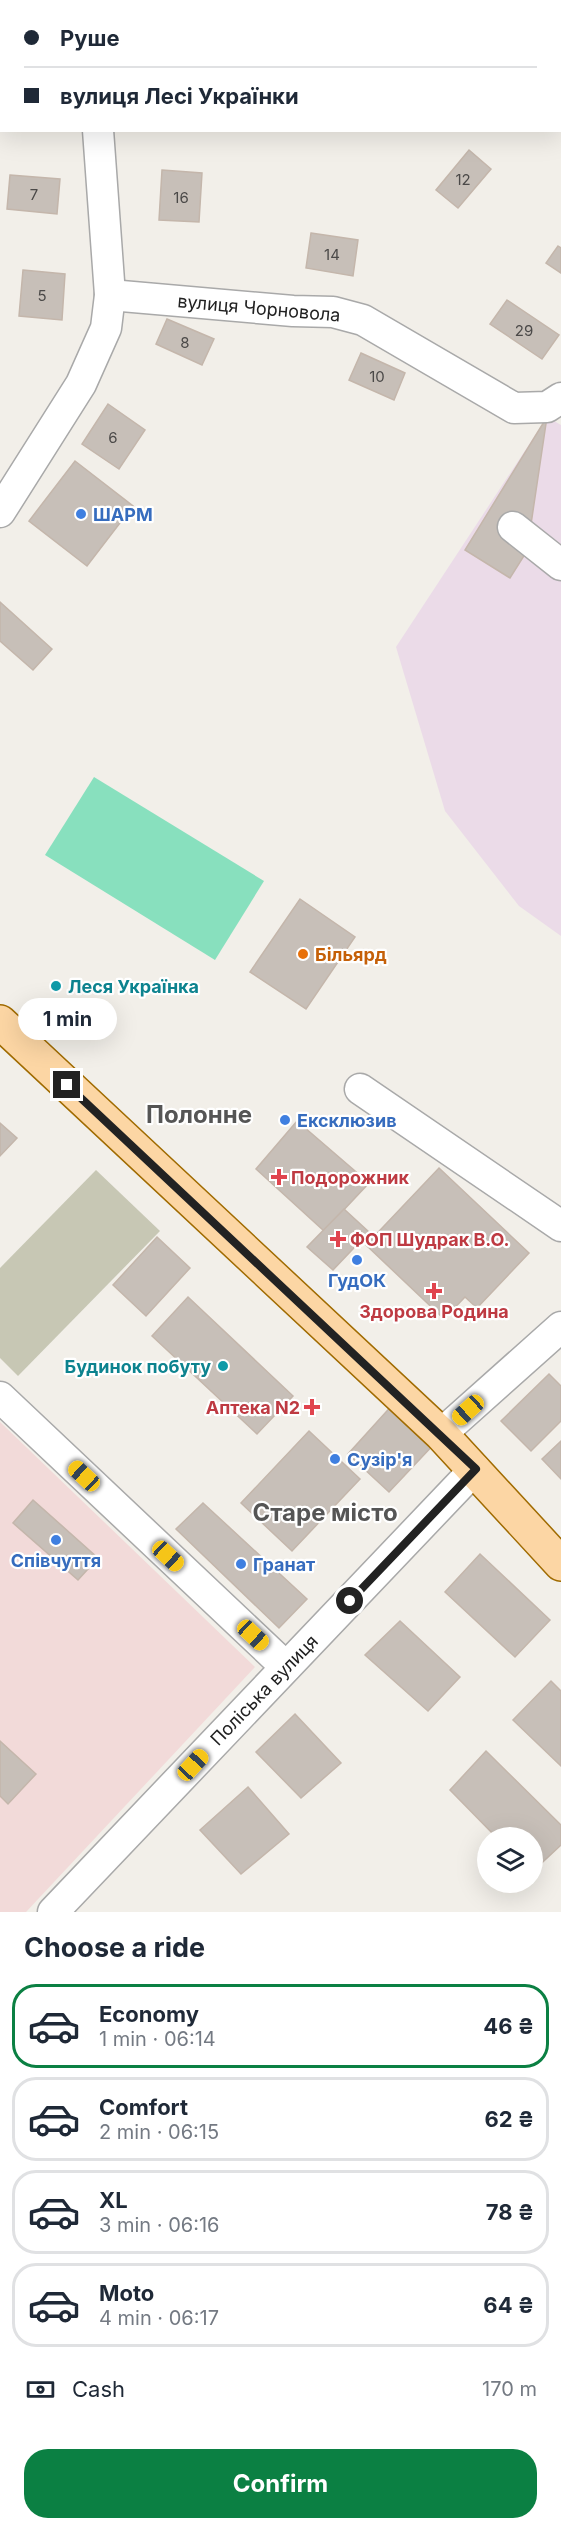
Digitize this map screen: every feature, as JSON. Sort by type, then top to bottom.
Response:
[{"type":"main road","points":[[0,1022],[441,1434],[476,1469],[561,1564]]},
{"type":"street","points":[[0,512],[81,384],[106,328],[110,295],[98,132]]},
{"type":"street","name":"вулиця Чорновола","points":[[110,295],[333,312],[363,320],[514,408],[547,407],[561,398]]},
{"type":"street","points":[[513,527],[561,565]]},
{"type":"street","points":[[360,1089],[561,1226]]},
{"type":"street","points":[[441,1434],[561,1327]]},
{"type":"street","points":[[0,1396],[286,1667]]},
{"type":"street","name":"Поліська вулиця","points":[[53,1912],[476,1469]]},
{"type":"shaded area","points":[[547,417],[561,425],[561,936],[519,906],[445,811],[396,647]]},
{"type":"shaded area","points":[[96,1170],[160,1231],[18,1376],[0,1358],[0,1268]]},
{"type":"shaded area","points":[[0,1422],[255,1667],[26,1912],[0,1912]]},
{"type":"green space","points":[[94,777],[264,881],[215,960],[45,855]]},
{"type":"building","points":[[469,150],[491,169],[458,208],[436,190]]},
{"type":"building","points":[[162,170],[202,173],[199,222],[159,220]]},
{"type":"building","points":[[10,175],[60,179],[57,214],[7,209]]},
{"type":"building","points":[[311,233],[358,240],[353,276],[306,268]]},
{"type":"building","points":[[558,246],[561,248],[561,273],[546,263]]},
{"type":"building","points":[[23,270],[65,274],[62,320],[19,316]]},
{"type":"building","points":[[507,300],[559,335],[542,359],[490,324]]},
{"type":"building","points":[[167,319],[214,339],[202,365],[156,344]]},
{"type":"building","points":[[361,353],[405,373],[394,400],[349,380]]},
{"type":"building","points":[[108,404],[145,430],[119,469],[82,444]]},
{"type":"building","points":[[547,417],[527,551],[510,578],[465,550]]},
{"type":"building","name":"ШАРМ","points":[[75,461],[133,506],[87,566],[29,521]]},
{"type":"building","points":[[0,602],[52,649],[33,670],[0,641]]},
{"type":"building","name":"Більярд","points":[[300,899],[355,937],[306,1009],[250,972]]},
{"type":"building","points":[[297,1121],[369,1183],[324,1231],[256,1169]]},
{"type":"building","points":[[0,1123],[17,1138],[0,1156]]},
{"type":"building","points":[[439,1168],[529,1253],[477,1308],[465,1297],[444,1319],[366,1245]]},
{"type":"building","name":"ФОП Шудрак В.О.","points":[[344,1209],[369,1232],[333,1270],[307,1247]]},
{"type":"building","points":[[157,1237],[190,1268],[146,1316],[113,1285]]},
{"type":"building","name":"Будинок побуту","points":[[188,1297],[293,1396],[257,1434],[152,1336]]},
{"type":"building","points":[[549,1374],[561,1386],[561,1421],[531,1451],[501,1421]]},
{"type":"building","points":[[395,1402],[436,1442],[389,1492],[348,1454]]},
{"type":"building","points":[[309,1431],[360,1479],[292,1551],[241,1503]]},
{"type":"building","points":[[561,1441],[561,1479],[542,1459]]},
{"type":"building","name":"Співчуття","points":[[33,1500],[98,1558],[78,1580],[13,1523]]},
{"type":"building","name":"Гранат","points":[[203,1503],[307,1599],[279,1628],[176,1529]]},
{"type":"building","points":[[480,1554],[550,1620],[515,1657],[445,1592]]},
{"type":"building","points":[[400,1621],[460,1677],[428,1711],[365,1655]]},
{"type":"building","points":[[551,1681],[561,1691],[561,1766],[513,1720]]},
{"type":"building","points":[[295,1714],[341,1763],[301,1798],[256,1752]]},
{"type":"building","points":[[0,1741],[36,1774],[8,1804],[0,1796]]},
{"type":"building","points":[[486,1751],[561,1825],[561,1845],[543,1862],[543,1827],[486,1827],[450,1790]]},
{"type":"building","points":[[248,1787],[289,1834],[241,1874],[200,1830]]},
{"type":"place","name":"ШАРМ","points":[[81,514]]},
{"type":"place","name":"Більярд","points":[[303,954]]},
{"type":"place","name":"Леся Українка","points":[[56,986]]},
{"type":"place","name":"Ексклюзив","points":[[285,1120]]},
{"type":"place","name":"Подорожник","points":[[279,1177]]},
{"type":"place","name":"ФОП Шудрак В.О.","points":[[338,1239]]},
{"type":"place","name":"ГудОК","points":[[357,1260]]},
{"type":"place","name":"Здорова Родина","points":[[434,1291]]},
{"type":"place","name":"Будинок побуту","points":[[223,1366]]},
{"type":"place","name":"Аптека N2","points":[[312,1407]]},
{"type":"place","name":"Сузір'я","points":[[335,1459]]},
{"type":"place","name":"Співчуття","points":[[56,1540]]},
{"type":"place","name":"Гранат","points":[[241,1564]]},
{"type":"district","name":"Полонне","points":[[199,1114]]},
{"type":"district","name":"Старе місто","points":[[325,1512]]},
{"type":"route","points":[[67,1085],[476,1469],[350,1601]]}]
